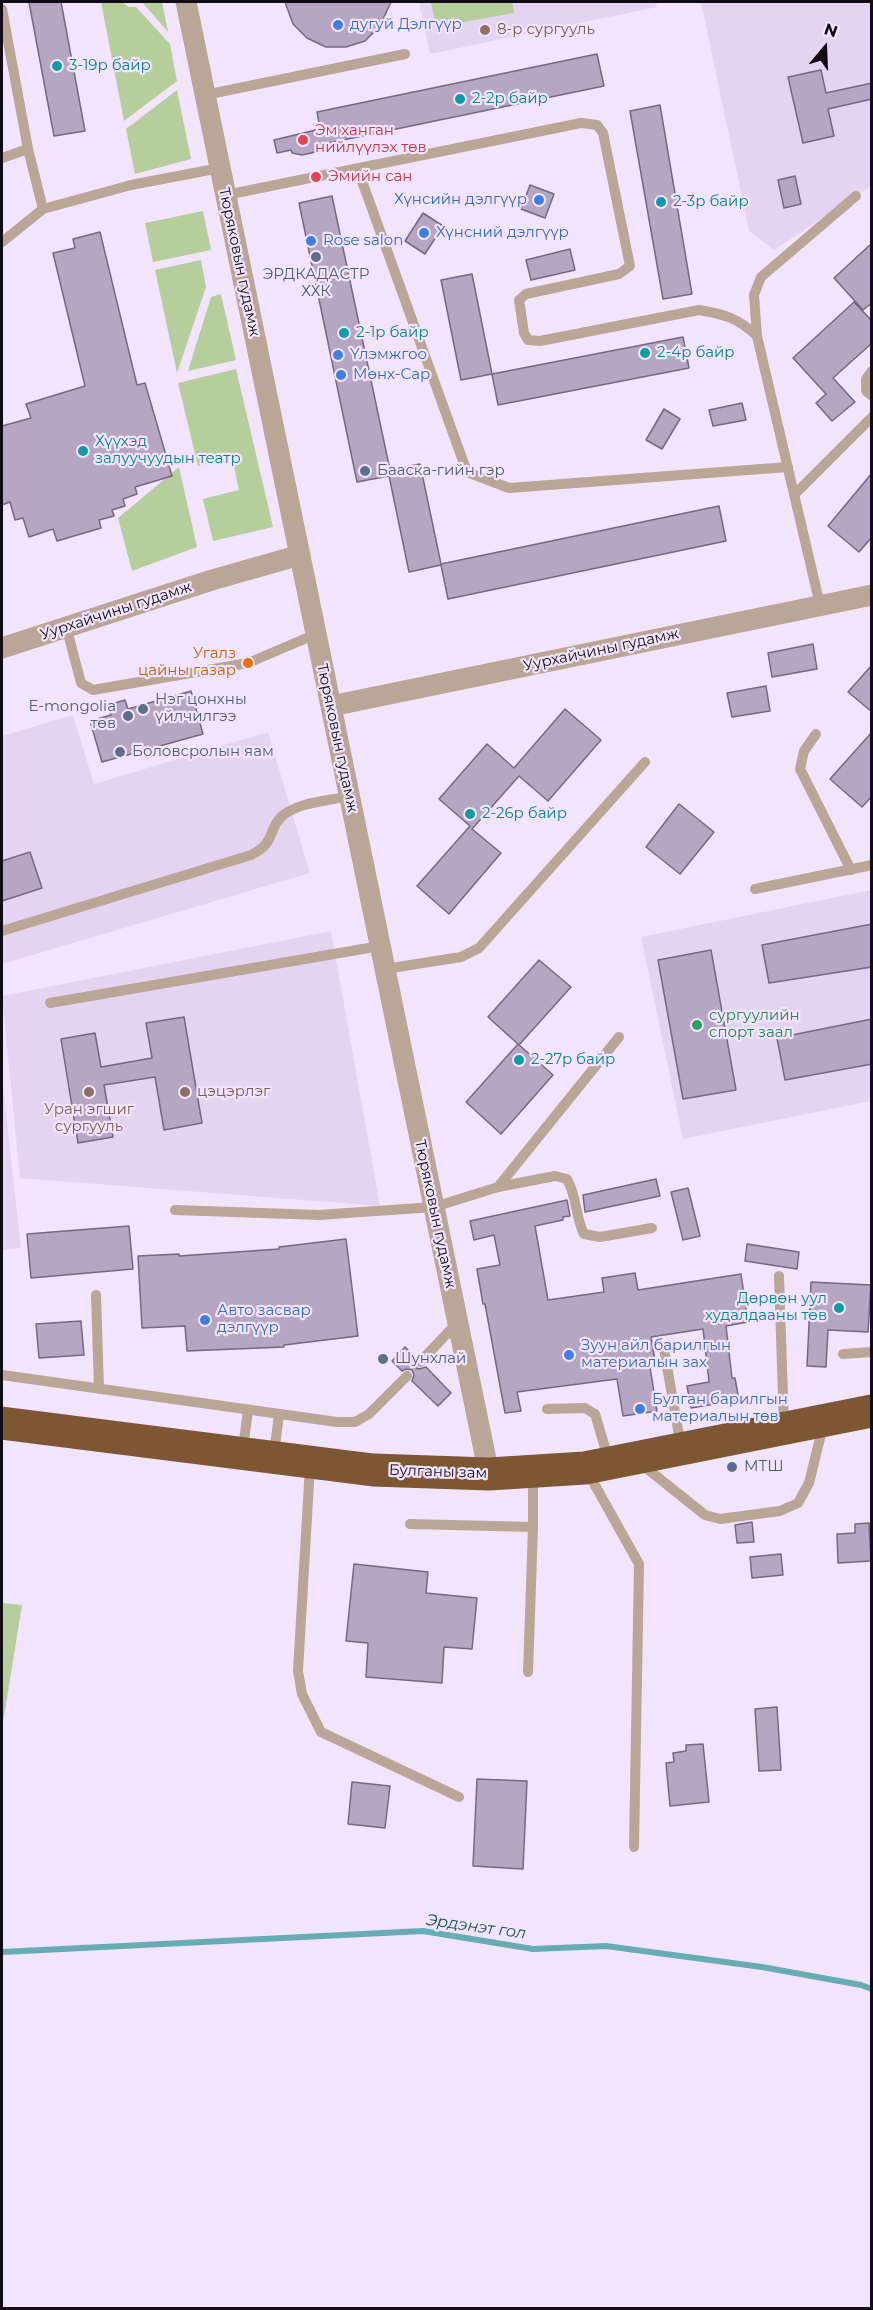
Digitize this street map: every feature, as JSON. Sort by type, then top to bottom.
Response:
[{"type":"highway","name":"Булганы зам","points":[[2,1423],[373,1470],[489,1474],[610,1464],[872,1411]]},
{"type":"street","name":"Тюряковын гудамж","points":[[186,2],[489,1474]]},
{"type":"street","name":"Уурхайчины гудамж","points":[[2,648],[66,626],[300,555]]},
{"type":"street","name":"Уурхайчины гудамж","points":[[331,706],[872,595]]},
{"type":"lane","points":[[2,9],[28,149],[43,209]]},
{"type":"lane","points":[[205,95],[405,54]]},
{"type":"lane","points":[[226,195],[581,123],[597,125],[603,133],[630,267],[619,274],[526,294],[519,300],[524,333],[528,340],[540,341],[699,310],[723,314],[743,322],[757,336]]},
{"type":"lane","points":[[2,158],[28,149]]},
{"type":"lane","points":[[2,242],[43,209],[131,185],[220,168]]},
{"type":"lane","points":[[358,170],[467,472],[509,488],[788,467]]},
{"type":"lane","points":[[820,605],[757,336],[754,295],[761,277],[856,196]]},
{"type":"lane","points":[[872,371],[866,379],[866,391],[872,396]]},
{"type":"lane","points":[[794,495],[872,417]]},
{"type":"lane","points":[[66,626],[81,683],[93,690],[248,663],[316,634]]},
{"type":"lane","points":[[816,734],[804,751],[800,769],[851,870]]},
{"type":"lane","points":[[385,969],[460,957],[480,948],[645,762]]},
{"type":"lane","points":[[2,931],[251,855],[268,844],[276,823],[294,809],[349,796]]},
{"type":"lane","points":[[755,889],[872,865]]},
{"type":"lane","points":[[50,1003],[380,946]]},
{"type":"lane","points":[[498,1187],[619,1037]]},
{"type":"lane","points":[[175,1210],[319,1215],[434,1207],[498,1187],[555,1176],[567,1179],[573,1190],[578,1222],[584,1234],[600,1237],[652,1228]]},
{"type":"lane","points":[[779,1276],[784,1429]]},
{"type":"lane","points":[[96,1295],[99,1389]]},
{"type":"lane","points":[[420,1362],[458,1322]]},
{"type":"lane","points":[[664,1349],[681,1450]]},
{"type":"lane","points":[[843,1354],[872,1352]]},
{"type":"lane","points":[[2,1375],[337,1422],[355,1422],[369,1414],[407,1376]]},
{"type":"lane","points":[[547,1409],[585,1407],[595,1414],[639,1564],[634,1847]]},
{"type":"lane","points":[[248,1410],[258,1455]]},
{"type":"lane","points":[[258,1455],[279,1414]]},
{"type":"lane","points":[[610,1464],[705,1515],[720,1519],[780,1511],[798,1503],[809,1483],[825,1421]]},
{"type":"lane","points":[[310,1462],[298,1671],[302,1694],[308,1710],[321,1732],[459,1797]]},
{"type":"lane","points":[[528,1672],[533,1472]]},
{"type":"lane","points":[[410,1524],[533,1527]]},
{"type":"shaded area","name":"8-р сургууль","points":[[419,2],[656,2],[657,7],[430,54]]},
{"type":"shaded area","points":[[701,2],[871,2],[871,186],[774,250],[749,231]]},
{"type":"shaded area","points":[[73,715],[94,784],[268,732],[310,873],[2,964],[2,736]]},
{"type":"shaded area","points":[[871,890],[871,1101],[683,1139],[641,937]]},
{"type":"shaded area","name":"цэцэрлэг","points":[[331,931],[380,1206],[20,1178],[2,996]]},
{"type":"shaded area","points":[[2,1077],[21,1248],[2,1250]]},
{"type":"green space","points":[[101,2],[122,2],[129,7],[136,7],[170,44],[177,81],[124,121]]},
{"type":"green space","points":[[142,2],[162,2],[168,32]]},
{"type":"green space","points":[[431,2],[512,2],[514,13],[436,27]]},
{"type":"green space","points":[[177,90],[191,159],[135,174],[126,129]]},
{"type":"green space","points":[[203,211],[211,250],[153,262],[145,223]]},
{"type":"green space","points":[[201,260],[206,287],[177,373],[155,270]]},
{"type":"green space","points":[[221,294],[236,360],[188,371],[211,297]]},
{"type":"green space","points":[[236,369],[273,527],[213,541],[203,499],[239,490],[232,458],[198,466],[178,383]]},
{"type":"green space","points":[[179,467],[197,547],[132,571],[118,518]]},
{"type":"green space","points":[[2,1603],[22,1605],[2,1729]]},
{"type":"building","name":"3-19р байр","points":[[29,2],[61,2],[85,131],[54,136]]},
{"type":"building","name":"дугуй Дэлгүүр","points":[[285,2],[391,2],[380,26],[365,41],[346,47],[326,47],[307,38],[293,24]]},
{"type":"building","name":"2-2р байр","points":[[597,54],[604,86],[319,145],[320,151],[302,155],[292,153],[291,150],[277,153],[274,140],[320,129],[317,112]]},
{"type":"building","points":[[821,70],[826,93],[872,83],[872,99],[828,109],[834,136],[803,143],[788,77]]},
{"type":"building","name":"2-3р байр","points":[[660,105],[692,294],[663,299],[630,111]]},
{"type":"building","points":[[795,176],[801,204],[784,208],[778,180]]},
{"type":"building","points":[[530,185],[554,194],[545,218],[521,209]]},
{"type":"building","name":"2-1р байр","points":[[332,196],[390,470],[420,464],[441,564],[719,506],[726,541],[448,599],[441,565],[409,572],[389,476],[357,482],[299,203]]},
{"type":"building","name":"Хүнсний дэлгүүр","points":[[423,213],[443,226],[425,254],[405,241]]},
{"type":"building","name":"Хүүхэд залуучуудын театр","points":[[100,232],[137,385],[145,383],[172,476],[135,487],[137,494],[123,499],[125,506],[112,510],[114,516],[99,520],[101,528],[57,541],[53,529],[29,537],[23,518],[15,520],[10,502],[2,505],[2,426],[31,418],[26,404],[85,386],[53,253],[75,248],[73,239]]},
{"type":"building","points":[[872,243],[872,303],[863,310],[834,278]]},
{"type":"building","points":[[570,249],[575,270],[531,280],[526,260]]},
{"type":"building","points":[[472,274],[492,374],[461,380],[441,280]]},
{"type":"building","points":[[854,302],[872,321],[872,343],[833,378],[855,402],[832,421],[816,403],[826,394],[793,358]]},
{"type":"building","name":"2-4р байр","points":[[683,337],[689,368],[498,405],[492,374]]},
{"type":"building","points":[[742,403],[746,420],[713,426],[709,410]]},
{"type":"building","points":[[664,409],[680,419],[662,449],[646,440]]},
{"type":"building","points":[[872,473],[872,537],[859,552],[828,526]]},
{"type":"building","points":[[813,644],[817,669],[772,677],[768,653]]},
{"type":"building","points":[[872,665],[872,712],[848,692]]},
{"type":"building","points":[[766,686],[770,711],[732,717],[727,693]]},
{"type":"building","points":[[191,691],[203,734],[102,762],[90,721],[111,715],[108,705],[125,700],[128,709]]},
{"type":"building","name":"2-26р байр","points":[[565,709],[601,740],[548,801],[519,776],[472,829],[501,853],[449,914],[417,886],[470,826],[439,799],[487,744],[514,768]]},
{"type":"building","points":[[872,732],[872,796],[862,807],[830,779]]},
{"type":"building","points":[[679,804],[714,832],[680,874],[646,847]]},
{"type":"building","points":[[30,852],[42,888],[2,901],[2,861]]},
{"type":"building","points":[[872,924],[872,967],[769,983],[762,945]]},
{"type":"building","name":"сургуулийн спорт заал","points":[[711,950],[736,1090],[683,1099],[658,960]]},
{"type":"building","points":[[539,960],[571,987],[519,1045],[488,1017]]},
{"type":"building","points":[[184,1017],[202,1123],[164,1130],[155,1077],[104,1085],[113,1137],[78,1143],[61,1039],[95,1033],[101,1067],[152,1058],[146,1023]]},
{"type":"building","points":[[872,1019],[872,1064],[785,1080],[777,1038]]},
{"type":"building","points":[[518,1044],[553,1075],[501,1134],[466,1102]]},
{"type":"building","points":[[656,1179],[660,1196],[585,1212],[583,1195]]},
{"type":"building","points":[[688,1188],[700,1236],[683,1240],[671,1192]]},
{"type":"building","points":[[567,1200],[570,1216],[563,1217],[563,1220],[535,1226],[548,1300],[604,1292],[602,1278],[635,1273],[638,1290],[741,1274],[748,1322],[726,1326],[732,1378],[735,1378],[739,1400],[691,1408],[687,1386],[709,1382],[703,1329],[651,1337],[656,1366],[650,1367],[657,1411],[623,1416],[617,1379],[517,1392],[521,1411],[505,1413],[477,1269],[500,1265],[494,1235],[474,1240],[470,1221]]},
{"type":"building","points":[[129,1226],[133,1269],[31,1278],[27,1234]]},
{"type":"building","points":[[346,1239],[358,1336],[284,1345],[284,1347],[187,1351],[185,1326],[142,1328],[138,1256],[179,1254],[179,1256],[279,1249],[279,1247]]},
{"type":"building","points":[[747,1244],[799,1252],[797,1269],[745,1261]]},
{"type":"building","name":"Дөрвөн уул худалдааны төв","points":[[811,1282],[871,1285],[868,1332],[828,1330],[826,1367],[807,1366]]},
{"type":"building","points":[[81,1321],[84,1355],[39,1358],[36,1324]]},
{"type":"building","points":[[405,1347],[415,1357],[414,1367],[419,1369],[426,1367],[451,1393],[438,1406],[412,1381],[414,1375],[412,1370],[402,1371],[392,1361]]},
{"type":"building","points":[[752,1522],[754,1542],[737,1543],[735,1525]]},
{"type":"building","points":[[869,1523],[871,1561],[838,1563],[837,1534],[855,1533],[855,1524]]},
{"type":"building","points":[[781,1554],[783,1575],[752,1578],[750,1557]]},
{"type":"building","points":[[354,1564],[428,1572],[426,1593],[477,1598],[472,1649],[444,1647],[442,1683],[366,1677],[368,1643],[346,1641]]},
{"type":"building","points":[[777,1707],[781,1770],[759,1771],[755,1709]]},
{"type":"building","points":[[703,1744],[709,1802],[670,1806],[666,1763],[674,1762],[673,1753],[686,1751],[686,1745]]},
{"type":"building","points":[[477,1779],[527,1781],[523,1869],[473,1866]]},
{"type":"building","points":[[352,1782],[390,1786],[385,1828],[348,1824]]},
{"type":"waterway","name":"Эрдэнэт гол","points":[[2,1952],[423,1931],[533,1949],[606,1946],[762,1967],[872,1989]]},
{"type":"place","name":"дугуй Дэлгүүр","points":[[338,25]]},
{"type":"place","name":"8-р сургууль","points":[[485,30]]},
{"type":"place","name":"3-19р байр","points":[[57,66]]},
{"type":"place","name":"2-2р байр","points":[[460,99]]},
{"type":"place","name":"Эм ханган нийлүүлэх төв","points":[[303,140]]},
{"type":"place","name":"Эмийн сан","points":[[316,177]]},
{"type":"place","name":"Хүнсийн дэлгүүр","points":[[539,200]]},
{"type":"place","name":"2-3р байр","points":[[661,202]]},
{"type":"place","name":"Хүнсний дэлгүүр","points":[[424,233]]},
{"type":"place","name":"Rose salon","points":[[311,241]]},
{"type":"place","name":"ЭРДКАДАСТР ХХК","points":[[316,257]]},
{"type":"place","name":"2-1р байр","points":[[344,333]]},
{"type":"place","name":"2-4р байр","points":[[645,353]]},
{"type":"place","name":"Үлэмжгоо","points":[[338,355]]},
{"type":"place","name":"Мөнх-Сар","points":[[341,375]]},
{"type":"place","name":"Хүүхэд залуучуудын театр","points":[[83,451]]},
{"type":"place","name":"Бааска-гийн гэр","points":[[365,471]]},
{"type":"place","name":"Угалз цайны газар","points":[[248,663]]},
{"type":"place","name":"Нэг цонхны үйлчилгээ","points":[[143,709]]},
{"type":"place","name":"E-mongolia төв","points":[[128,716]]},
{"type":"place","name":"Боловсролын яам","points":[[120,752]]},
{"type":"place","name":"2-26р байр","points":[[470,814]]},
{"type":"place","name":"сургуулийн спорт заал","points":[[697,1025]]},
{"type":"place","name":"2-27р байр","points":[[519,1060]]},
{"type":"place","name":"Уран эгшиг сургууль","points":[[89,1092]]},
{"type":"place","name":"цэцэрлэг","points":[[185,1092]]},
{"type":"place","name":"Дөрвөн уул худалдааны төв","points":[[839,1308]]},
{"type":"place","name":"Авто засвар дэлгүүр","points":[[205,1320]]},
{"type":"place","name":"Зуун айл барилгын материалын зах","points":[[569,1355]]},
{"type":"place","name":"Шунхлай","points":[[383,1359]]},
{"type":"place","name":"Булган барилгын материалын төв","points":[[640,1409]]},
{"type":"place","name":"МТШ","points":[[732,1467]]}]
